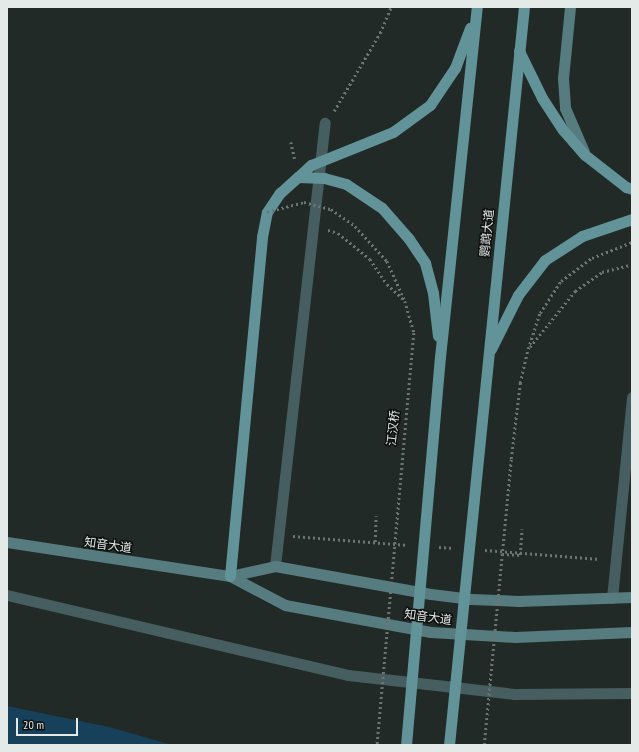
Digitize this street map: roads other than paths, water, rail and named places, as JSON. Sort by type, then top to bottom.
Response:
[{"type":"main road","name":"鹦鹉大道","points":[[449,745],[476,462],[524,7]]},
{"type":"main road","points":[[570,7],[563,78],[565,108],[585,155]]},
{"type":"main road","points":[[230,576],[262,237],[267,212],[280,193],[311,165],[393,132],[430,105],[455,68],[476,10]]},
{"type":"main road","points":[[406,745],[440,357],[476,10]]},
{"type":"main road","points":[[519,51],[542,98],[563,130],[585,155],[626,187],[632,189]]},
{"type":"main road","points":[[298,177],[324,178],[346,184],[382,208],[409,239],[424,263],[433,293],[440,357]]},
{"type":"main road","points":[[487,359],[502,323],[518,295],[544,260],[582,236],[632,219]]},
{"type":"main road","name":"知音大道","points":[[7,542],[230,576],[285,605],[431,632],[515,637],[632,632]]},
{"type":"main road","name":"知音大道","points":[[230,576],[275,566],[431,594],[472,599],[518,601],[632,597]]},
{"type":"lane","points":[[275,566],[325,123]]},
{"type":"lane","points":[[612,598],[632,396]]},
{"type":"lane","points":[[7,595],[348,675],[514,694],[632,693]]},
{"type":"water","points":[[7,706],[109,727],[172,745],[7,745]]}]
